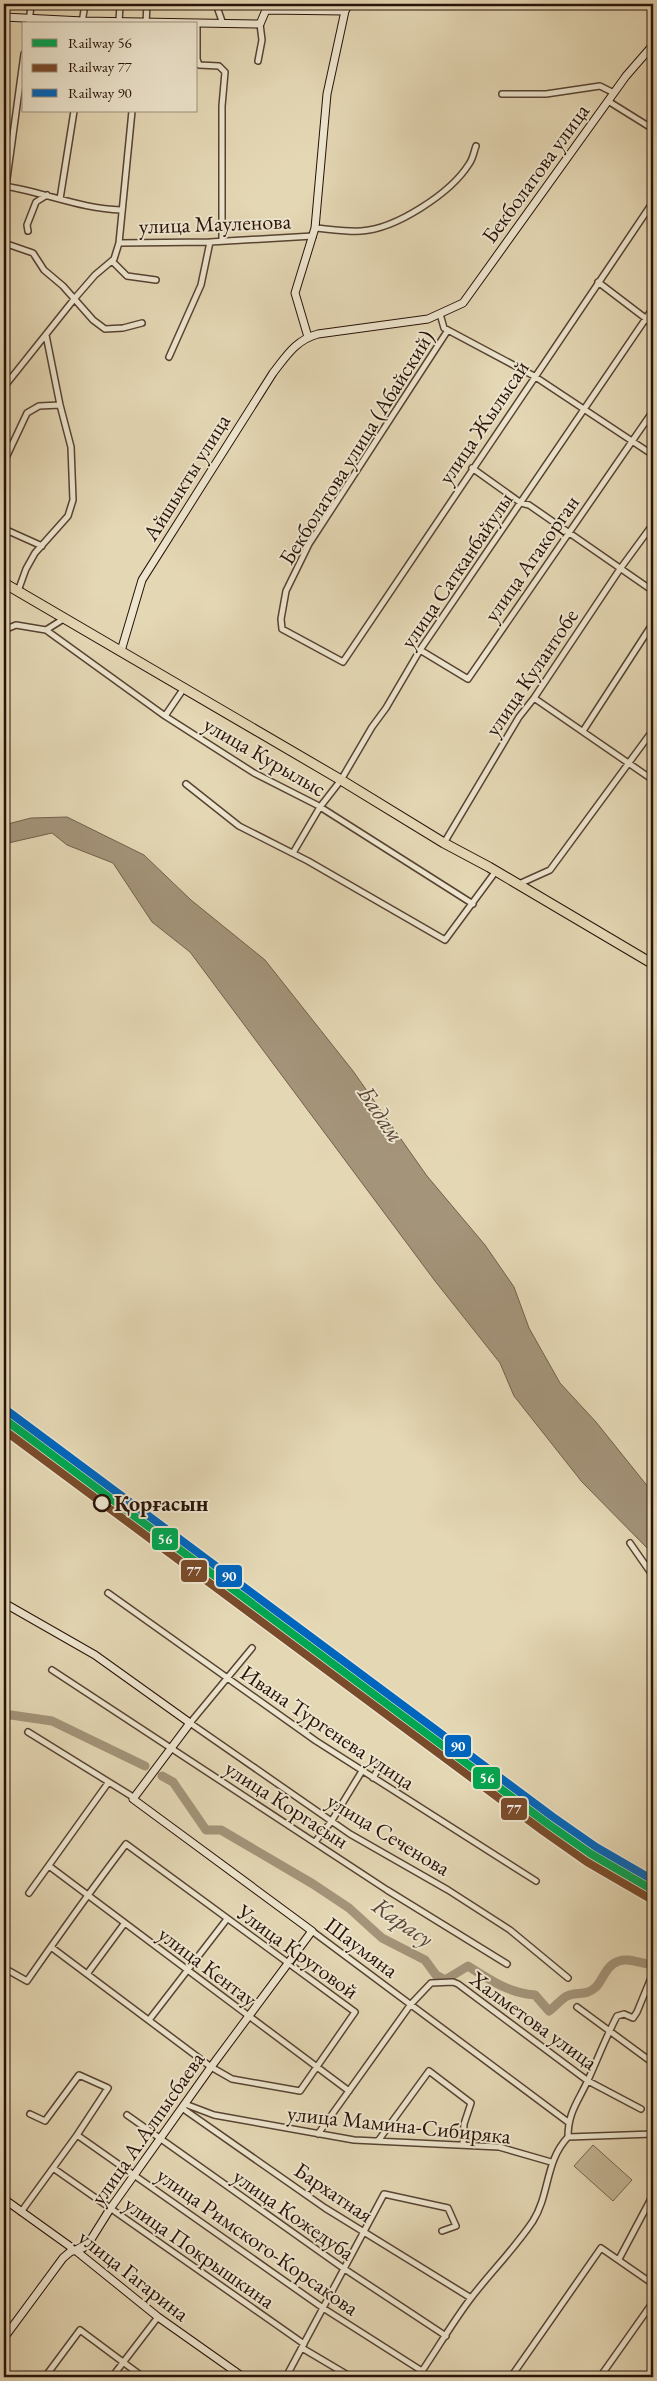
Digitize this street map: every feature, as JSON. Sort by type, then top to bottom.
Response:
[{"type":"highway","points":[[4,583],[653,964]]},
{"type":"street","points":[[29,21],[31,4]]},
{"type":"street","points":[[83,22],[85,4]]},
{"type":"street","points":[[4,17],[29,21],[119,22],[120,4]]},
{"type":"street","points":[[146,22],[147,4]]},
{"type":"street","points":[[216,4],[223,24]]},
{"type":"street","points":[[308,337],[296,293],[314,232],[331,69],[345,11],[349,4]]},
{"type":"street","points":[[258,60],[262,40],[260,24],[265,7],[335,7],[345,11]]},
{"type":"street","points":[[198,23],[260,24]]},
{"type":"street","name":"Бекболатова улица","points":[[440,314],[462,303],[608,101],[653,45]]},
{"type":"street","points":[[198,62],[199,65],[219,66],[226,72],[222,106],[222,241]]},
{"type":"street","points":[[22,68],[5,186],[48,195],[94,208],[121,210]]},
{"type":"street","points":[[502,94],[546,94],[600,86],[614,93]]},
{"type":"street","points":[[608,101],[653,129]]},
{"type":"street","points":[[60,198],[74,112]]},
{"type":"street","points":[[4,387],[75,298],[95,275],[112,261],[119,243],[132,112]]},
{"type":"street","name":"улица Мауленова","points":[[119,243],[143,241],[210,242],[314,232],[362,231],[390,224],[414,212],[449,187],[470,163],[476,146]]},
{"type":"street","points":[[28,231],[27,225],[36,202],[48,195]]},
{"type":"street","name":"улица Жылысай","points":[[343,662],[653,202]]},
{"type":"street","points":[[169,357],[201,285],[210,242]]},
{"type":"street","points":[[4,243],[33,253],[44,270],[75,298],[93,320],[105,328],[122,328],[142,323]]},
{"type":"street","points":[[112,261],[127,276],[156,280]]},
{"type":"street","points":[[598,282],[653,324]]},
{"type":"street","name":"улица Сатканбайулы","points":[[293,854],[320,807],[342,780],[372,727],[386,708],[420,650],[653,308]]},
{"type":"street","points":[[440,314],[444,328],[534,376],[653,455]]},
{"type":"street","name":"Айшыкты улица","points":[[121,651],[142,580],[273,373],[292,348],[308,337],[420,320],[440,314]]},
{"type":"street","name":"Бекболатова улица (Абайский)","points":[[343,662],[282,629],[281,619],[286,591],[309,544],[448,330]]},
{"type":"street","points":[[18,591],[26,568],[72,509],[71,447],[60,405],[46,335]]},
{"type":"street","points":[[4,462],[27,413],[39,406],[60,405]]},
{"type":"street","name":"улица Атакорган","points":[[420,650],[468,679],[653,411]]},
{"type":"street","points":[[472,468],[653,591]]},
{"type":"street","name":"улица Кулантобе","points":[[444,843],[519,717],[653,524]]},
{"type":"street","points":[[4,529],[42,546]]},
{"type":"street","points":[[4,630],[16,625],[46,630],[65,618]]},
{"type":"street","points":[[583,731],[653,623]]},
{"type":"street","name":"улица Курылыс","points":[[46,630],[165,716],[254,773],[320,807],[473,904]]},
{"type":"street","points":[[165,716],[184,688]]},
{"type":"street","points":[[534,698],[653,780]]},
{"type":"street","points":[[519,884],[550,870],[653,730]]},
{"type":"street","points":[[186,784],[239,826],[293,854],[446,940],[496,871]]},
{"type":"street","points":[[630,1543],[653,1576]]},
{"type":"street","name":"Ивана Тургенева улица","points":[[108,1593],[226,1678],[362,1771],[536,1881]]},
{"type":"street","name":"улица Сеченова","points":[[4,1603],[95,1655],[332,1822],[448,1890],[510,1930],[568,1978]]},
{"type":"street","points":[[134,1799],[170,1747],[252,1648]]},
{"type":"street","name":"улица Коргасын","points":[[52,1670],[315,1842],[507,1964]]},
{"type":"street","name":"Шаумяна","points":[[28,1732],[134,1799],[568,2122]]},
{"type":"street","points":[[374,1778],[380,1766]]},
{"type":"street","points":[[315,1842],[332,1822],[362,1771]]},
{"type":"street","points":[[29,1893],[108,1783]]},
{"type":"street","name":"Улица Круговой","points":[[51,1947],[211,2067],[232,2079],[300,2091],[355,2012],[126,1844],[87,1896]]},
{"type":"street","name":"улица Кентау","points":[[49,1866],[349,2091]]},
{"type":"street","points":[[4,1968],[27,1981],[87,1896]]},
{"type":"street","points":[[149,2020],[227,1919]]},
{"type":"street","points":[[87,1974],[124,1924]]},
{"type":"street","name":"улица А.Алпысбаева","points":[[4,2338],[63,2258],[75,2250],[84,2248],[90,2241],[110,2209],[183,2106],[312,1931]]},
{"type":"street","points":[[418,2377],[471,2298],[534,2220],[543,2198],[551,2162],[560,2146],[568,2137],[568,2122],[571,2111],[588,2081],[609,2031],[617,2016],[624,2014],[633,2018],[653,1973]]},
{"type":"street","name":"Халметова улица","points":[[318,2134],[411,2004],[431,1983],[453,1982],[458,1984],[588,2081],[641,2109]]},
{"type":"street","points":[[578,2007],[653,2063]]},
{"type":"street","points":[[378,2141],[429,2071],[471,2103],[464,2124],[462,2146]]},
{"type":"street","points":[[21,2212],[77,2135],[108,2088],[79,2075],[45,2121],[30,2114]]},
{"type":"street","name":"улица Мамина-Сибиряка","points":[[183,2106],[214,2115],[354,2140],[499,2147],[551,2162]]},
{"type":"street","name":"Бархатная","points":[[183,2106],[363,2232],[471,2298]]},
{"type":"street","name":"улица Кожедуба","points":[[127,2115],[343,2268],[446,2336]]},
{"type":"street","points":[[568,2137],[653,2134]]},
{"type":"street","name":"улица Римского-Корсакова","points":[[77,2135],[323,2308],[422,2370]]},
{"type":"street","name":"улица Покрышкина","points":[[53,2168],[303,2346],[351,2377]]},
{"type":"street","points":[[286,2377],[384,2194],[448,2208],[456,2226],[442,2230]]},
{"type":"street","points":[[619,2259],[653,2195]]},
{"type":"street","name":"улица Гагарина","points":[[4,2199],[75,2250],[158,2317],[243,2377]]},
{"type":"street","points":[[511,2377],[600,2248],[619,2259],[653,2284]]},
{"type":"street","points":[[600,2377],[653,2302]]},
{"type":"street","points":[[112,2377],[158,2317]]},
{"type":"street","points":[[45,2377],[80,2330],[142,2377]]},
{"type":"shaded area","points":[[593,2145],[632,2180],[613,2201],[574,2166]]},
{"type":"water","name":"Бадам","points":[[67,817],[144,855],[191,900],[265,960],[353,1071],[427,1176],[485,1245],[514,1287],[529,1328],[560,1383],[596,1422],[653,1493],[653,1554],[582,1482],[514,1396],[500,1363],[435,1281],[190,952],[152,922],[113,863],[67,845],[52,833],[4,844],[4,825],[31,818]]},
{"type":"waterway","name":"Карасу","points":[[4,1714],[52,1721],[145,1766]]},
{"type":"waterway","name":"Карасу","points":[[162,1776],[173,1782],[206,1830],[221,1830],[313,1884],[349,1908],[382,1938],[425,1960],[436,1975],[445,1980],[468,1966],[508,1989],[535,1995],[549,2011],[567,1996],[592,1990],[611,1965],[619,1961],[628,1960],[653,1964]]},
{"type":"rail line","name":"90","points":[[9,1412],[553,1817],[596,1847],[653,1880]]},
{"type":"rail line","name":"56","points":[[4,1419],[548,1824],[591,1854],[653,1890]]},
{"type":"rail line","name":"77","points":[[4,1430],[543,1831],[587,1862],[649,1898]]},
{"type":"place","name":"Қорғасын","points":[[102,1503]]}]
